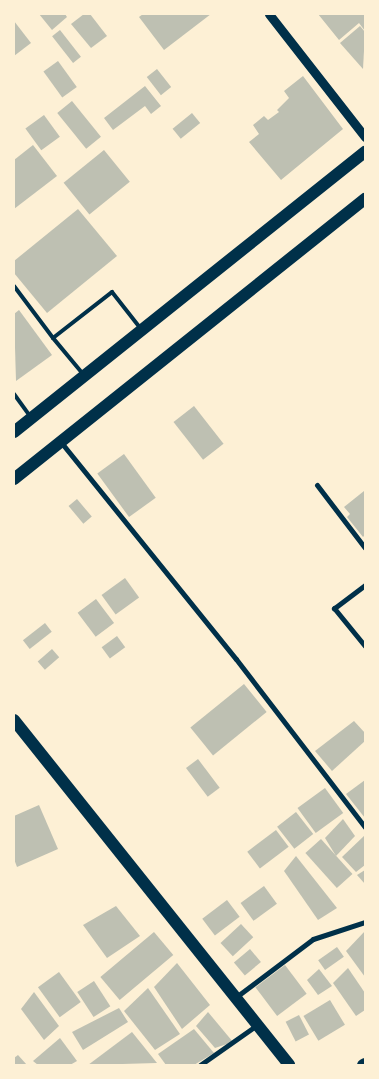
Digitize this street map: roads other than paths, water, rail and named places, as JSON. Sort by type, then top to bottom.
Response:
[{"type":"main road","points":[[14,432],[365,152]]},
{"type":"main road","points":[[14,479],[365,199]]},
{"type":"main road","points":[[14,720],[290,1065]]},
{"type":"street","points":[[269,14],[365,137]]},
{"type":"street","points":[[60,442],[236,659],[365,827]]},
{"type":"street","points":[[317,485],[365,548]]},
{"type":"street","points":[[365,585],[334,608],[365,646]]},
{"type":"street","points":[[235,998],[313,939],[365,922]]},
{"type":"street","points":[[200,1065],[257,1024]]},
{"type":"lane","points":[[14,286],[84,376]]},
{"type":"lane","points":[[53,338],[112,292],[141,330]]},
{"type":"lane","points":[[14,394],[32,418]]}]
